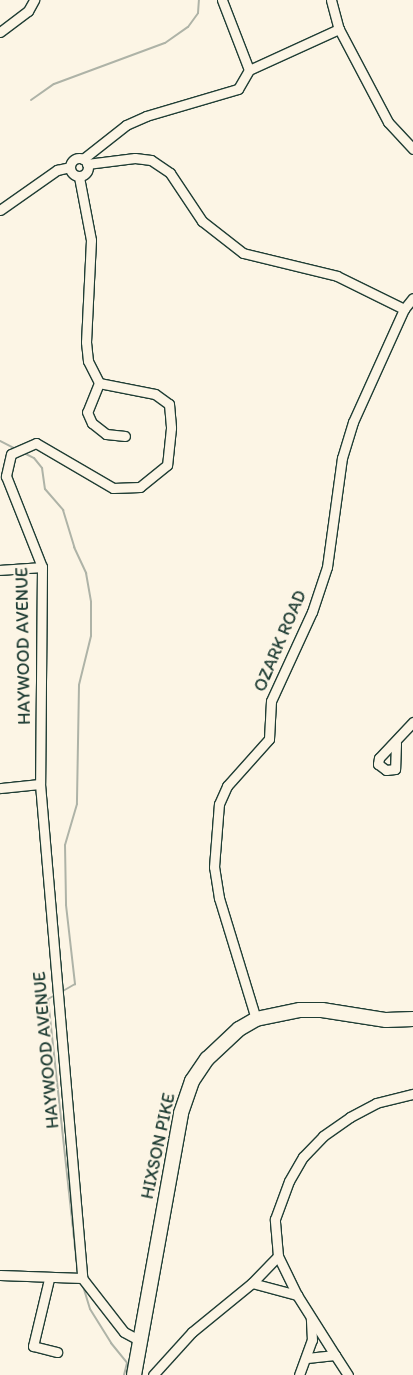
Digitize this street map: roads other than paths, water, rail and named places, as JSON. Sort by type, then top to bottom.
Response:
[{"type":"main road","name":"HIXSON PIKE","points":[[134,1375],[180,1113],[192,1082],[207,1059],[239,1029],[256,1019],[322,1010],[386,1020],[413,1019]]},
{"type":"street","points":[[0,32],[28,11],[34,0]]},
{"type":"street","points":[[222,0],[249,70]]},
{"type":"street","points":[[331,0],[339,29],[388,122],[413,149]]},
{"type":"street","points":[[85,162],[126,125],[146,116],[238,90],[249,70],[339,29]]},
{"type":"street","points":[[85,162],[87,172],[79,176],[71,173],[70,167],[74,159],[85,162],[135,158],[152,160],[170,173],[202,221],[243,253],[337,276],[404,310]]},
{"type":"street","points":[[0,210],[56,170],[70,167]]},
{"type":"street","points":[[79,176],[91,240],[86,342],[88,361],[98,383],[87,412],[92,424],[106,434],[125,436]]},
{"type":"street","name":"OZARK ROAD","points":[[256,1019],[219,898],[214,867],[219,804],[227,786],[269,739],[271,701],[312,612],[327,567],[342,458],[353,422],[404,310],[413,298]]},
{"type":"street","name":"HAYWOOD AVENUE","points":[[82,1278],[40,784],[42,567],[6,476],[11,454],[36,443],[77,470],[112,488],[140,488],[166,465],[171,428],[169,404],[155,394],[98,383]]},
{"type":"street","points":[[0,570],[42,567]]},
{"type":"street","points":[[396,743],[413,722]]},
{"type":"street","points":[[0,788],[40,784]]},
{"type":"street","points":[[348,1375],[296,1295],[278,1256],[274,1218],[289,1181],[303,1157],[324,1136],[350,1117],[376,1103],[413,1094]]},
{"type":"street","points":[[153,1375],[212,1313],[252,1283],[278,1256]]},
{"type":"street","points":[[0,1275],[49,1279],[82,1278],[124,1332],[141,1341]]},
{"type":"street","points":[[49,1279],[32,1346],[57,1352]]},
{"type":"street","points":[[252,1283],[296,1295]]},
{"type":"street","points":[[299,1375],[307,1358],[312,1340],[311,1318]]},
{"type":"street","points":[[307,1358],[335,1355]]},
{"type":"waterway","points":[[31,100],[54,84],[165,43],[188,27],[198,13],[199,0]]},
{"type":"waterway","points":[[0,441],[16,449]]},
{"type":"waterway","points":[[22,452],[34,458],[42,468],[45,489],[63,510],[74,547],[86,573],[91,602],[91,636],[79,685],[77,804],[65,845],[66,905],[75,984],[61,992]]},
{"type":"waterway","points":[[55,995],[48,999],[77,1267]]},
{"type":"waterway","points":[[83,1286],[90,1309],[111,1343],[127,1363],[124,1375]]}]
